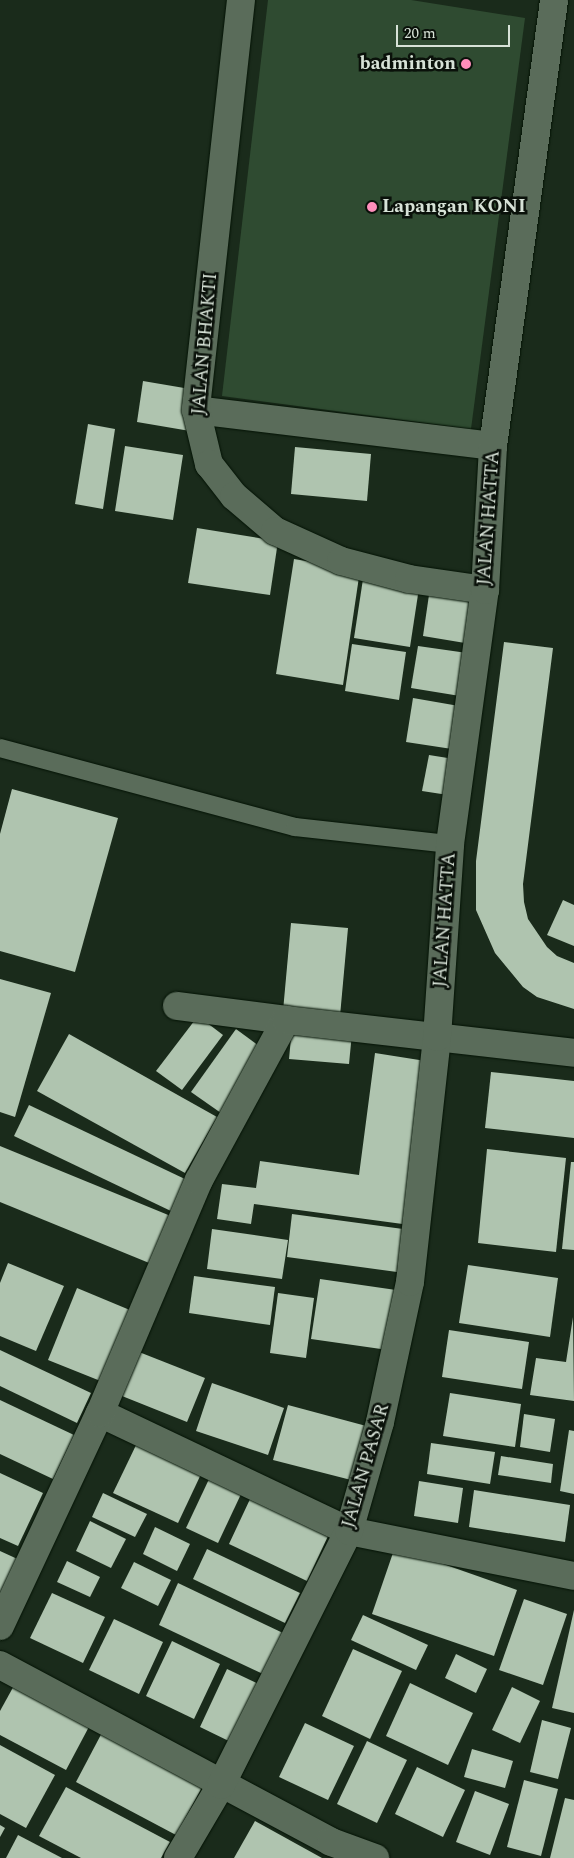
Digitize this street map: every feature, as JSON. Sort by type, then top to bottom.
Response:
[{"type":"street","name":"JALAN BHAKTI","points":[[241,0],[196,410],[209,464],[234,496],[275,531],[341,560],[409,579],[485,590]]},
{"type":"street","name":"JALAN HATTA","points":[[437,1037],[450,844],[485,590],[493,446],[554,0]]},
{"type":"street","points":[[196,410],[493,446]]},
{"type":"street","points":[[177,1006],[574,1053]]},
{"type":"street","points":[[0,1626],[100,1413],[199,1180],[286,1020]]},
{"type":"street","name":"JALAN PASAR","points":[[178,1858],[222,1784],[349,1531],[380,1422],[410,1282],[437,1037]]},
{"type":"street","points":[[100,1413],[349,1531],[574,1576]]},
{"type":"street","points":[[0,1665],[331,1842],[375,1858]]},
{"type":"lane","points":[[0,748],[295,827],[450,844]]},
{"type":"green space","name":"Lapangan KONI","points":[[268,0],[411,0],[525,18],[471,429],[222,396]]},
{"type":"building","points":[[143,381],[196,390],[190,431],[137,422]]},
{"type":"building","points":[[88,424],[115,429],[103,509],[75,504]]},
{"type":"building","points":[[125,446],[183,455],[173,520],[115,511]]},
{"type":"building","points":[[295,447],[371,454],[367,501],[291,494]]},
{"type":"building","points":[[197,528],[278,541],[270,595],[188,583]]},
{"type":"building","points":[[294,559],[360,570],[343,685],[276,674]]},
{"type":"building","points":[[363,579],[419,588],[410,647],[354,638]]},
{"type":"building","points":[[430,588],[479,595],[471,644],[423,636]]},
{"type":"building","points":[[504,642],[553,648],[523,884],[524,902],[528,919],[547,947],[557,956],[574,963],[574,1009],[537,997],[523,987],[495,953],[476,910],[476,861]]},
{"type":"building","points":[[352,644],[406,652],[399,700],[345,691]]},
{"type":"building","points":[[418,646],[467,653],[460,696],[411,688]]},
{"type":"building","points":[[413,698],[459,706],[452,749],[406,742]]},
{"type":"building","points":[[429,755],[454,759],[448,795],[422,791]]},
{"type":"building","points":[[12,789],[118,818],[75,972],[0,951],[0,834]]},
{"type":"building","points":[[563,900],[574,905],[574,946],[547,935]]},
{"type":"building","points":[[291,923],[348,928],[340,1016],[283,1011]]},
{"type":"building","points":[[0,979],[51,993],[15,1117],[0,1112]]},
{"type":"building","points":[[198,1016],[223,1035],[182,1090],[156,1071]]},
{"type":"building","points":[[292,1027],[352,1033],[349,1064],[289,1059]]},
{"type":"building","points":[[236,1029],[266,1051],[221,1113],[191,1092]]},
{"type":"building","points":[[69,1034],[217,1117],[185,1173],[37,1091]]},
{"type":"building","points":[[375,1053],[432,1062],[410,1225],[254,1204],[251,1224],[217,1219],[222,1184],[256,1188],[260,1161],[359,1175]]},
{"type":"building","points":[[491,1072],[574,1081],[574,1138],[485,1128]]},
{"type":"building","points":[[29,1105],[187,1180],[173,1212],[14,1136]]},
{"type":"building","points":[[0,1146],[178,1219],[159,1267],[0,1202]]},
{"type":"building","points":[[487,1149],[566,1158],[556,1252],[478,1243]]},
{"type":"building","points":[[571,1162],[574,1162],[574,1250],[562,1249]]},
{"type":"building","points":[[292,1214],[403,1229],[397,1272],[287,1257]]},
{"type":"building","points":[[212,1229],[288,1240],[282,1279],[207,1269]]},
{"type":"building","points":[[8,1263],[64,1286],[36,1351],[0,1336],[0,1283]]},
{"type":"building","points":[[468,1265],[558,1278],[550,1337],[459,1323]]},
{"type":"building","points":[[194,1276],[275,1287],[270,1325],[189,1313]]},
{"type":"building","points":[[320,1279],[396,1290],[388,1350],[311,1339]]},
{"type":"building","points":[[77,1288],[137,1313],[108,1384],[48,1360]]},
{"type":"building","points":[[278,1293],[314,1298],[306,1358],[270,1353]]},
{"type":"building","points":[[573,1317],[574,1401],[530,1395],[536,1358],[566,1362]]},
{"type":"building","points":[[449,1330],[529,1342],[522,1389],[442,1377]]},
{"type":"building","points":[[0,1350],[91,1393],[77,1423],[0,1386]]},
{"type":"building","points":[[139,1352],[205,1378],[187,1422],[122,1396]]},
{"type":"building","points":[[212,1383],[284,1408],[268,1455],[196,1431]]},
{"type":"building","points":[[450,1393],[521,1404],[515,1447],[443,1436]]},
{"type":"building","points":[[0,1400],[74,1435],[53,1479],[0,1454]]},
{"type":"building","points":[[288,1405],[370,1427],[355,1481],[273,1460]]},
{"type":"building","points":[[524,1414],[555,1419],[550,1452],[520,1447]]},
{"type":"building","points":[[569,1430],[574,1431],[574,1494],[560,1491]]},
{"type":"building","points":[[138,1441],[202,1472],[178,1523],[113,1493]]},
{"type":"building","points":[[431,1443],[495,1452],[490,1484],[427,1474]]},
{"type":"building","points":[[501,1456],[553,1464],[551,1483],[498,1475]]},
{"type":"building","points":[[0,1473],[43,1493],[18,1546],[0,1538]]},
{"type":"building","points":[[210,1477],[242,1492],[218,1543],[186,1528]]},
{"type":"building","points":[[419,1481],[463,1488],[458,1523],[414,1516]]},
{"type":"building","points":[[474,1490],[570,1505],[565,1542],[469,1527]]},
{"type":"building","points":[[103,1493],[147,1514],[135,1537],[92,1517]]},
{"type":"building","points":[[251,1497],[329,1534],[307,1581],[229,1544]]},
{"type":"building","points":[[90,1521],[126,1539],[111,1568],[76,1551]]},
{"type":"building","points":[[155,1527],[190,1544],[177,1571],[143,1554]]},
{"type":"building","points":[[395,1547],[517,1590],[494,1656],[372,1614]]},
{"type":"building","points":[[207,1549],[300,1593],[285,1623],[193,1579]]},
{"type":"building","points":[[0,1551],[24,1562],[0,1614]]},
{"type":"building","points":[[67,1561],[100,1577],[90,1597],[57,1582]]},
{"type":"building","points":[[134,1562],[171,1580],[158,1606],[121,1588]]},
{"type":"building","points":[[178,1583],[283,1633],[263,1674],[159,1625]]},
{"type":"building","points":[[52,1593],[105,1617],[83,1663],[30,1638]]},
{"type":"building","points":[[524,1599],[567,1614],[543,1685],[499,1670]]},
{"type":"building","points":[[574,1610],[574,1713],[552,1708]]},
{"type":"building","points":[[363,1615],[428,1645],[416,1670],[351,1640]]},
{"type":"building","points":[[114,1619],[163,1642],[139,1694],[89,1670]]},
{"type":"building","points":[[172,1641],[220,1664],[194,1719],[146,1696]]},
{"type":"building","points":[[353,1649],[402,1671],[370,1739],[322,1716]]},
{"type":"building","points":[[456,1654],[487,1669],[476,1693],[445,1678]]},
{"type":"building","points":[[227,1669],[265,1687],[237,1745],[200,1727]]},
{"type":"building","points":[[16,1682],[91,1723],[66,1770],[0,1735],[0,1711]]},
{"type":"building","points":[[410,1683],[473,1713],[448,1765],[386,1736]]},
{"type":"building","points":[[512,1687],[540,1701],[520,1743],[492,1730]]},
{"type":"building","points":[[542,1720],[571,1728],[558,1779],[530,1772]]},
{"type":"building","points":[[305,1723],[354,1746],[328,1800],[279,1777]]},
{"type":"building","points":[[105,1727],[206,1780],[176,1835],[76,1782]]},
{"type":"building","points":[[367,1741],[407,1760],[377,1823],[337,1804]]},
{"type":"building","points":[[0,1745],[55,1775],[26,1828],[0,1814]]},
{"type":"building","points":[[472,1749],[513,1761],[505,1788],[464,1777]]},
{"type":"building","points":[[417,1767],[465,1790],[443,1837],[395,1814]]},
{"type":"building","points":[[524,1780],[558,1789],[541,1856],[507,1847]]},
{"type":"building","points":[[66,1787],[170,1842],[161,1858],[81,1858],[39,1836]]},
{"type":"building","points":[[475,1791],[509,1804],[490,1855],[456,1842]]},
{"type":"building","points":[[565,1798],[574,1800],[574,1858],[550,1858]]},
{"type":"building","points":[[255,1821],[322,1858],[234,1858]]},
{"type":"building","points":[[0,1825],[5,1828],[0,1837]]},
{"type":"building","points":[[18,1835],[62,1858],[6,1858]]},
{"type":"place","name":"badminton","points":[[466,64]]},
{"type":"place","name":"Lapangan KONI","points":[[372,207]]}]
